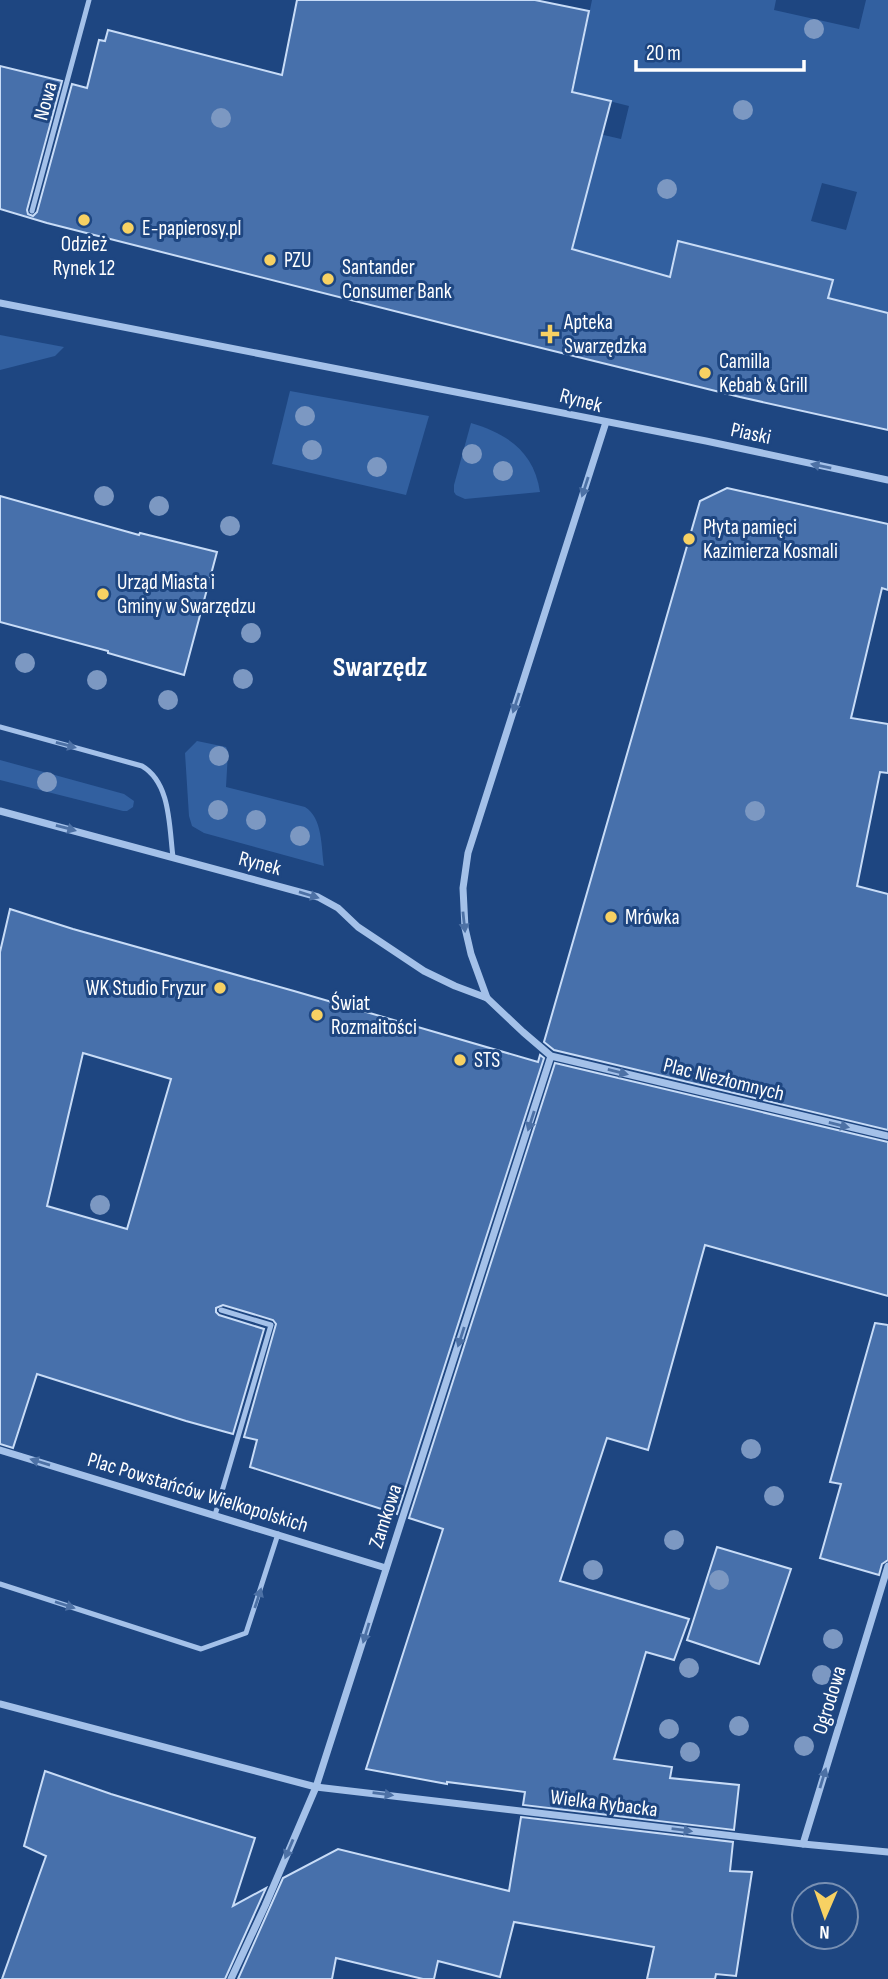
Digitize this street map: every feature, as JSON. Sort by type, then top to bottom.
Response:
[{"type":"street","name":"Rynek","points":[[0,303],[606,422],[464,871],[462,902],[466,940],[487,998]]},
{"type":"street","name":"Piaski","points":[[606,422],[888,480]]},
{"type":"street","name":"Rynek","points":[[0,811],[318,897],[338,908],[358,927],[424,971],[487,998],[551,1056]]},
{"type":"street","name":"Plac Niezłomnych","points":[[551,1056],[888,1136]]},
{"type":"street","name":"Zamkowa","points":[[231,1979],[316,1787],[551,1056]]},
{"type":"street","name":"Plac Powstańców Wielkopolskich","points":[[0,1450],[386,1567]]},
{"type":"street","name":"Ogrodowa","points":[[803,1844],[888,1566]]},
{"type":"street","points":[[0,1704],[316,1787]]},
{"type":"street","name":"Wielka Rybacka","points":[[316,1787],[888,1852]]},
{"type":"lane","name":"Nowa","points":[[32,211],[89,0]]},
{"type":"lane","points":[[0,727],[142,766],[151,771],[162,786],[173,857]]},
{"type":"lane","points":[[215,1515],[271,1325],[221,1310]]},
{"type":"lane","points":[[0,1584],[201,1649],[246,1633],[278,1534]]},
{"type":"shaded area","points":[[592,0],[776,0],[774,10],[859,29],[866,0],[888,0],[888,313],[789,288],[795,270],[679,241],[670,277],[622,263],[616,282],[566,272],[587,192],[595,133],[621,139],[629,106],[573,92]],"holes":[[[822,183],[857,192],[846,230],[811,221]]]},
{"type":"shaded area","points":[[0,335],[64,347],[55,356],[0,370]]},
{"type":"shaded area","points":[[290,391],[429,416],[406,495],[272,464]]},
{"type":"shaded area","points":[[471,423],[508,439],[525,455],[537,478],[540,492],[465,499],[456,495],[454,485]]},
{"type":"shaded area","points":[[197,741],[226,747],[226,787],[305,807],[311,812],[318,825],[324,866],[204,833],[192,826],[185,753]]},
{"type":"shaded area","points":[[0,760],[124,794],[134,801],[133,807],[123,811],[0,780]]},
{"type":"building","points":[[297,0],[535,0],[589,11],[572,92],[611,101],[572,249],[670,277],[678,241],[833,280],[828,298],[888,313],[888,430],[509,340],[0,209],[0,66],[62,81],[27,210],[28,214],[33,216],[37,212],[72,84],[87,88],[99,40],[105,41],[108,30],[282,75]]},
{"type":"building","points":[[727,488],[888,524],[888,590],[882,588],[851,718],[888,724],[888,773],[880,772],[857,886],[888,894],[888,1130],[554,1050],[544,1042],[700,501]]},
{"type":"building","name":"Urząd Miasta i Gminy w Swarzędzu","points":[[0,496],[139,535],[140,533],[217,552],[184,675],[0,622]]},
{"type":"building","points":[[10,909],[538,1062],[540,1055],[544,1058],[397,1514],[250,1467],[257,1440],[244,1437],[276,1324],[273,1320],[223,1305],[216,1308],[219,1315],[264,1329],[233,1434],[37,1374],[13,1448],[0,1444],[0,952]],"holes":[[[83,1053],[171,1079],[127,1229],[47,1206]]]},
{"type":"building","points":[[555,1063],[888,1142],[888,1296],[705,1245],[648,1450],[607,1438],[560,1581],[689,1619],[674,1660],[646,1652],[614,1759],[672,1767],[670,1778],[739,1785],[734,1830],[523,1805],[525,1792],[447,1784],[366,1769],[443,1529],[409,1518]]},
{"type":"building","points":[[875,1323],[888,1325],[888,1560],[882,1564],[879,1575],[820,1558],[841,1484],[830,1482]]},
{"type":"building","points":[[717,1547],[791,1569],[759,1664],[687,1640]]},
{"type":"building","points":[[45,1771],[255,1838],[233,1906],[266,1888],[225,1979],[2,1979],[46,1856],[24,1846]]},
{"type":"building","points":[[521,1817],[733,1842],[730,1871],[752,1872],[736,1976],[716,1974],[715,1979],[647,1979],[654,1947],[514,1922],[500,1977],[438,1961],[434,1979],[423,1979],[336,1958],[332,1979],[238,1979],[283,1878],[338,1849],[509,1891]]},
{"type":"place","name":"Odzież Rynek 12","points":[[84,220]]},
{"type":"place","name":"E-papierosy.pl","points":[[128,228]]},
{"type":"place","name":"PZU","points":[[270,260]]},
{"type":"place","name":"Santander Consumer Bank","points":[[328,279]]},
{"type":"place","name":"Apteka Swarzędzka","points":[[550,334]]},
{"type":"place","name":"Camilla Kebab & Grill","points":[[705,373]]},
{"type":"place","name":"Płyta pamięci Kazimierza Kosmali","points":[[689,539]]},
{"type":"place","name":"Urząd Miasta i Gminy w Swarzędzu","points":[[103,594]]},
{"type":"place","name":"Mrówka","points":[[611,917]]},
{"type":"place","name":"WK Studio Fryzur","points":[[220,988]]},
{"type":"place","name":"Świat Rozmaitości","points":[[317,1015]]},
{"type":"place","name":"STS","points":[[460,1060]]},
{"type":"district","name":"Swarzędz","points":[[380,666]]}]
